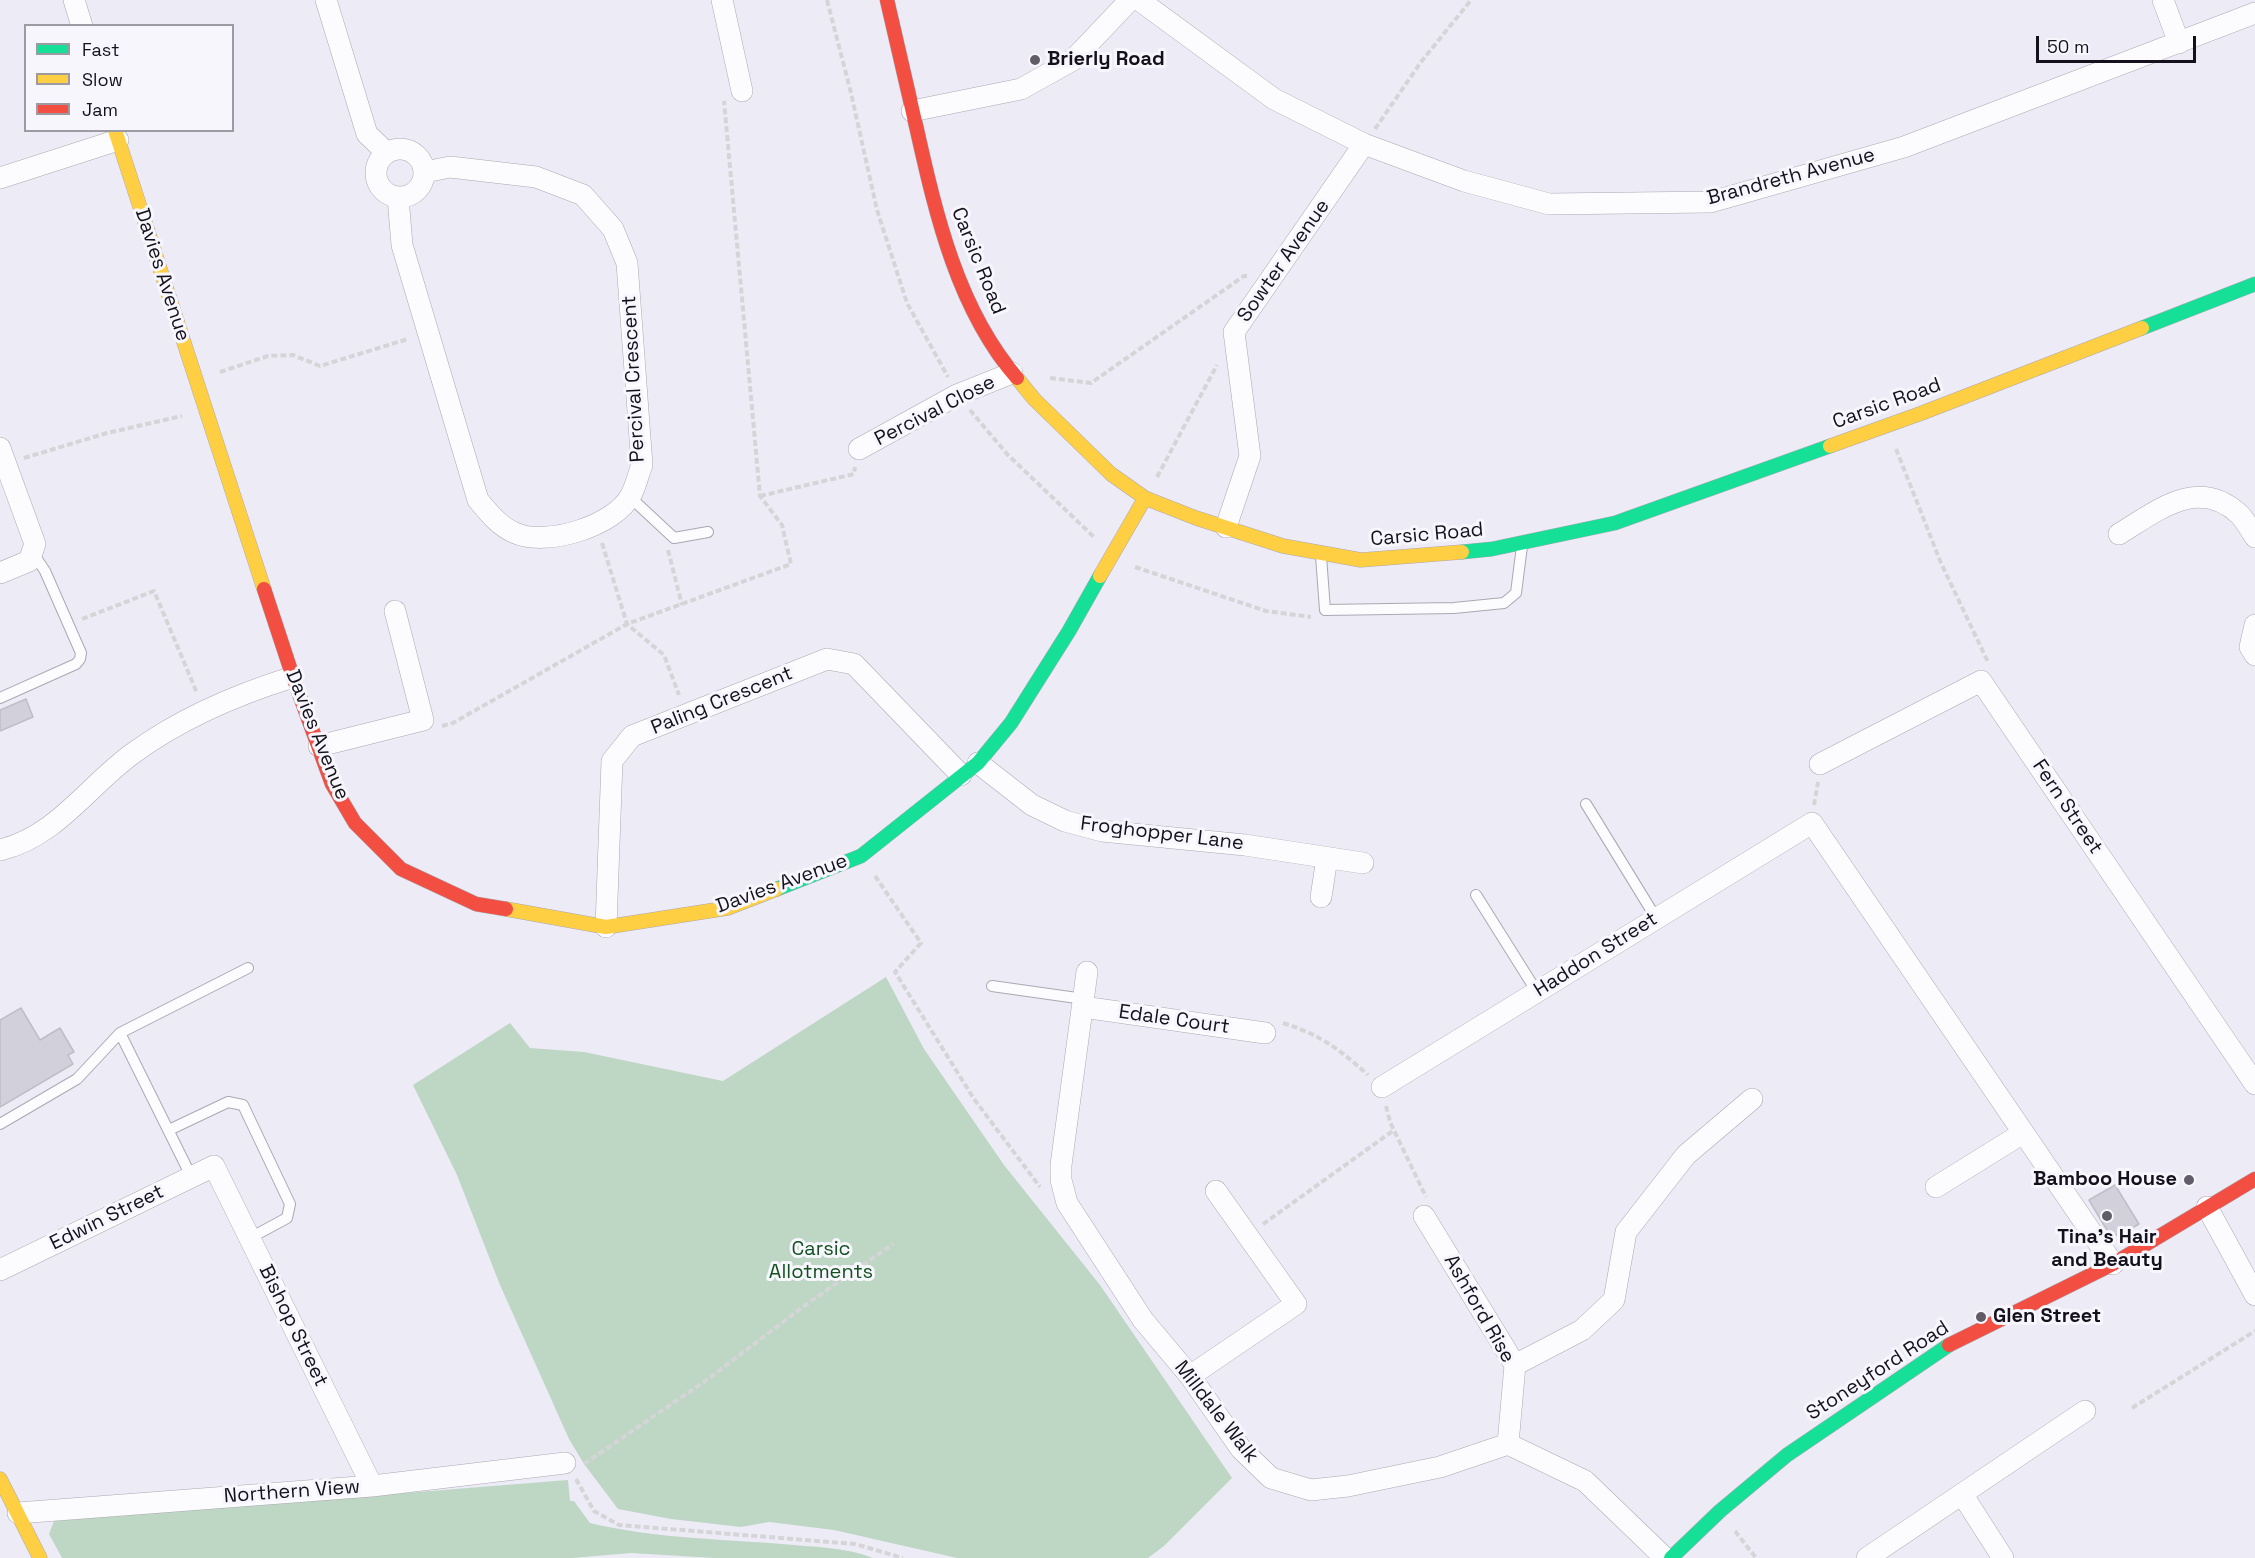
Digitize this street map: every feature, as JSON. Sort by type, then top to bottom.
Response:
[{"type":"street","points":[[74,0],[81,24]]},
{"type":"street","points":[[326,0],[367,134],[387,153]]},
{"type":"street","points":[[722,0],[742,91]]},
{"type":"street","name":"Carsic Road","points":[[887,0],[934,206],[965,292],[987,336],[1012,373],[1034,399],[1111,474],[1146,498],[1196,518],[1283,546],[1361,560],[1431,556],[1492,549],[1615,523],[1887,426],[2255,284]]},
{"type":"street","points":[[912,111],[1021,89],[1073,60],[1130,0]]},
{"type":"street","name":"Brandreth Avenue","points":[[1139,0],[1274,99],[1364,144],[1464,181],[1549,204],[1712,202],[1904,147],[2255,13]]},
{"type":"street","points":[[2163,0],[2179,43]]},
{"type":"street","points":[[0,178],[116,135]]},
{"type":"street","name":"Davies Avenue","points":[[116,135],[292,677],[332,784],[355,823],[401,869],[476,904],[606,927],[728,908],[861,856],[978,762],[1011,723],[1069,631],[1146,498]]},
{"type":"street","name":"Sowter Avenue","points":[[1227,527],[1250,456],[1234,332],[1364,144]]},
{"type":"street","points":[[404,149],[418,157],[425,172],[420,188],[406,197],[384,192],[377,179],[376,171],[378,164],[387,153],[404,149]]},
{"type":"street","name":"Percival Crescent","points":[[398,197],[402,245],[478,500],[492,518],[516,534],[541,539],[596,525],[612,516],[630,497],[642,465],[627,263],[613,229],[583,195],[536,177],[450,167],[425,172]]},
{"type":"street","name":"Percival Close","points":[[859,449],[957,395],[1012,373]]},
{"type":"street","points":[[0,573],[29,561],[35,544],[3,455]]},
{"type":"street","points":[[2119,534],[2173,501],[2198,496],[2222,501],[2240,515],[2255,537]]},
{"type":"street","points":[[319,746],[423,720],[395,611]]},
{"type":"street","points":[[2255,625],[2250,647],[2255,655]]},
{"type":"street","name":"Paling Crescent","points":[[606,927],[612,761],[632,736],[827,659],[854,664],[961,775]]},
{"type":"street","points":[[0,850],[30,839],[58,820],[132,754],[204,710],[246,691],[292,677]]},
{"type":"street","points":[[1820,764],[1982,681]]},
{"type":"street","name":"Fern Street","points":[[1982,681],[2255,1084]]},
{"type":"street","name":"Froghopper Lane","points":[[978,762],[1032,805],[1065,821],[1102,831],[1245,844],[1363,863]]},
{"type":"street","points":[[1812,823],[2113,1264]]},
{"type":"street","name":"Haddon Street","points":[[1382,1087],[1812,823]]},
{"type":"street","points":[[1321,897],[1327,858]]},
{"type":"street","name":"Milldale Walk","points":[[1087,972],[1061,1165],[1064,1196],[1143,1320],[1190,1376],[1241,1449],[1271,1478],[1311,1490],[1348,1486],[1440,1467],[1508,1444]]},
{"type":"street","name":"Edale Court","points":[[1083,1003],[1265,1033]]},
{"type":"street","points":[[1515,1365],[1582,1330],[1614,1300],[1626,1232],[1686,1155],[1752,1099]]},
{"type":"street","points":[[1936,1187],[2024,1133]]},
{"type":"street","name":"Edwin Street","points":[[0,1270],[214,1166]]},
{"type":"street","name":"Bishop Street","points":[[214,1166],[372,1486]]},
{"type":"street","name":"Stoneyford Road","points":[[1671,1558],[1720,1511],[1787,1455],[1953,1342],[2113,1264],[2255,1179]]},
{"type":"street","points":[[1190,1376],[1296,1304],[1216,1191]]},
{"type":"street","points":[[2207,1207],[2255,1295]]},
{"type":"street","name":"Ashford Rise","points":[[1424,1216],[1515,1365],[1508,1444]]},
{"type":"street","points":[[1867,1558],[2085,1411]]},
{"type":"street","points":[[1508,1444],[1585,1481],[1665,1558]]},
{"type":"street","name":"Northern View","points":[[18,1513],[372,1486],[565,1463]]},
{"type":"street","points":[[0,1479],[40,1558]]},
{"type":"street","points":[[1962,1494],[2003,1558]]},
{"type":"lane","points":[[630,497],[674,538],[708,532]]},
{"type":"lane","points":[[1321,553],[1325,610],[1454,608],[1504,603],[1516,593],[1522,543]]},
{"type":"lane","points":[[0,698],[76,664],[80,660],[81,653],[45,571],[33,553]]},
{"type":"lane","points":[[1586,804],[1656,918]]},
{"type":"lane","points":[[1476,895],[1537,992]]},
{"type":"lane","points":[[0,1124],[77,1079],[120,1033],[248,968]]},
{"type":"lane","points":[[992,986],[1083,1003]]},
{"type":"lane","points":[[120,1033],[192,1178]]},
{"type":"lane","points":[[168,1130],[228,1102],[243,1105],[290,1204],[287,1218],[250,1238]]},
{"type":"path","points":[[1364,144],[1421,62],[1471,0]]},
{"type":"path","points":[[423,720],[426,730],[453,723],[627,624],[792,564],[782,525],[760,496],[724,96],[742,91]]},
{"type":"path","points":[[1046,377],[1091,383],[1244,276],[1273,275]]},
{"type":"path","points":[[197,380],[268,356],[293,356],[320,366],[429,332]]},
{"type":"path","points":[[1146,498],[1218,363]]},
{"type":"path","points":[[3,455],[207,411]]},
{"type":"path","points":[[1887,426],[1941,563],[1990,665],[1982,681]]},
{"type":"path","points":[[760,496],[854,474],[859,449]]},
{"type":"path","points":[[596,525],[627,624],[664,655],[688,715]]},
{"type":"path","points":[[662,526],[682,605]]},
{"type":"path","points":[[68,624],[153,591],[204,710]]},
{"type":"path","points":[[1812,823],[1820,764]]},
{"type":"path","points":[[861,856],[921,943],[895,972],[974,1099],[1044,1193],[1064,1196]]},
{"type":"path","points":[[1265,1033],[1279,1022],[1308,1031],[1338,1048],[1382,1087],[1394,1130],[1428,1202],[1424,1216]]},
{"type":"path","points":[[1247,1234],[1394,1130]]},
{"type":"path","points":[[565,1463],[584,1464],[708,1379],[804,1306],[893,1244]]},
{"type":"path","points":[[2132,1408],[2255,1331]]},
{"type":"path","points":[[565,1463],[594,1511],[619,1525],[855,1544],[903,1558]]},
{"type":"path","points":[[1720,1511],[1756,1558]]},
{"type":"green space","name":"Carsic Allotments","points":[[886,977],[924,1049],[1004,1165],[1100,1285],[1232,1478],[1164,1546],[1148,1558],[957,1558],[834,1530],[769,1522],[741,1527],[671,1519],[618,1509],[584,1464],[569,1439],[500,1285],[457,1175],[413,1085],[510,1023],[530,1048],[584,1052],[723,1081]]},
{"type":"green space","points":[[568,1480],[570,1501],[574,1501],[590,1523],[662,1535],[829,1548],[873,1558],[714,1558],[631,1553],[572,1558],[62,1558],[49,1534],[54,1521]]},
{"type":"building","points":[[26,699],[33,717],[0,731],[0,710]]},
{"type":"building","points":[[21,1008],[40,1040],[60,1028],[74,1052],[68,1055],[73,1064],[0,1107],[0,1020]]},
{"type":"building","points":[[2115,1185],[2139,1224],[2119,1236],[2108,1232],[2089,1200]]},
{"type":"traffic: fast","points":[[2142,328],[2255,284]]},
{"type":"traffic: fast","points":[[1462,552],[1492,549],[1615,523],[1830,446]]},
{"type":"traffic: fast","points":[[777,889],[861,856],[978,763],[1011,723],[1069,631],[1100,576]]},
{"type":"traffic: fast","points":[[1671,1558],[1720,1511],[1787,1455],[1949,1345]]},
{"type":"traffic: slow","points":[[116,132],[264,589]]},
{"type":"traffic: slow","points":[[1830,446],[2142,328]]},
{"type":"traffic: slow","points":[[1017,378],[1034,399],[1111,474],[1145,498],[1196,518],[1283,546],[1361,560],[1462,552]]},
{"type":"traffic: slow","points":[[1100,576],[1145,498]]},
{"type":"traffic: slow","points":[[506,909],[606,927],[728,908],[777,889]]},
{"type":"traffic: slow","points":[[0,1479],[40,1558]]},
{"type":"traffic: jam","points":[[887,0],[932,195],[952,260],[979,323],[1017,378]]},
{"type":"traffic: jam","points":[[264,589],[332,784],[355,823],[401,869],[476,904],[506,909]]},
{"type":"traffic: jam","points":[[1949,1345],[2113,1264],[2255,1179]]},
{"type":"place","name":"Brierly Road","points":[[1035,60]]},
{"type":"place","name":"Bamboo House","points":[[2189,1180]]},
{"type":"place","name":"Tina's Hair and Beauty","points":[[2107,1216]]},
{"type":"place","name":"Glen Street","points":[[1981,1317]]}]
